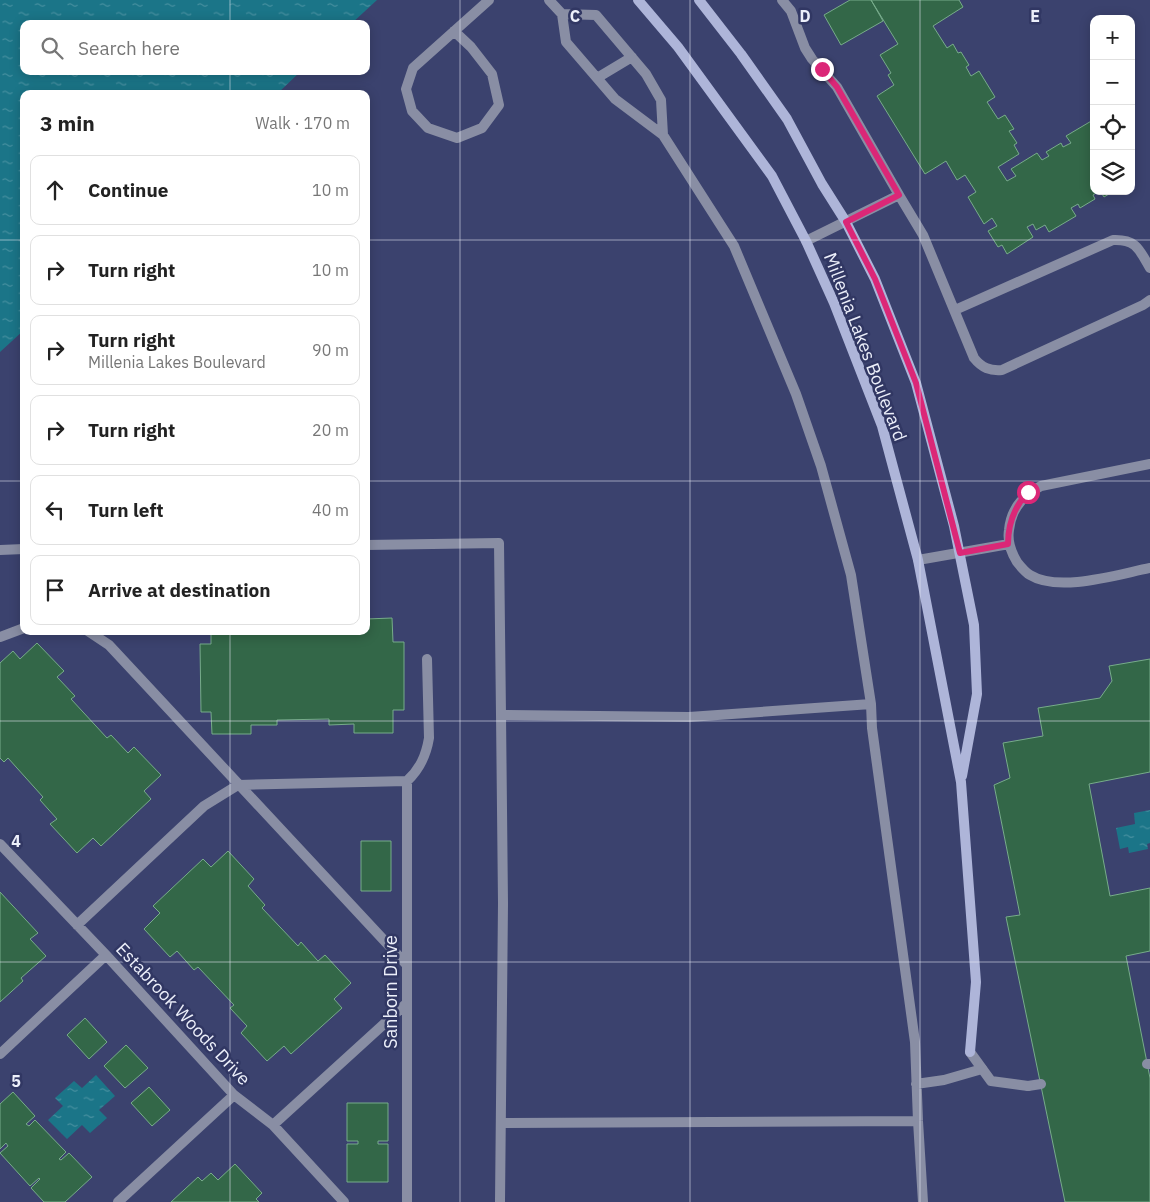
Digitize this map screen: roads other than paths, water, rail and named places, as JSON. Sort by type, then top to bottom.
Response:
[{"type":"street","points":[[454,31],[471,47],[492,74],[499,105],[482,128],[457,138],[428,128],[412,110],[406,89],[413,68],[454,31],[489,0]]},
{"type":"street","points":[[549,0],[562,14],[566,42],[615,99],[663,135],[734,246],[796,394],[822,466],[851,575],[871,704],[872,728],[915,1042],[923,1202]]},
{"type":"street","name":"Millenia Lakes Boulevard","points":[[638,0],[678,47],[772,176],[806,241],[834,303],[882,426],[918,560],[961,782],[976,982],[970,1052],[982,1069]]},
{"type":"street","name":"Millenia Lakes Boulevard","points":[[699,0],[741,54],[787,119],[822,184],[846,222],[875,279],[916,383],[960,553],[974,625],[977,694],[961,782]]},
{"type":"street","points":[[782,0],[791,11],[805,48],[812,59],[837,87],[923,235],[974,358],[980,365],[994,371],[1002,370],[1143,306],[1150,300]]},
{"type":"street","points":[[562,14],[596,16],[632,57],[646,74],[661,100],[663,135]]},
{"type":"street","points":[[597,78],[632,57]]},
{"type":"street","points":[[806,241],[899,195]]},
{"type":"street","points":[[955,310],[1113,240],[1126,240],[1133,243],[1150,268]]},
{"type":"street","points":[[1150,464],[1054,482],[1028,492],[1019,502],[1008,530],[1008,544],[1013,556],[1030,575],[1042,580],[1073,583],[1150,568]]},
{"type":"street","points":[[370,545],[499,543],[503,903],[500,1202]]},
{"type":"street","points":[[918,560],[1008,544]]},
{"type":"street","points":[[0,550],[20,550]]},
{"type":"street","points":[[0,637],[20,630]]},
{"type":"street","points":[[94,635],[109,645],[406,965]]},
{"type":"street","points":[[77,925],[204,806],[238,785],[406,781],[420,767],[428,748],[427,659]]},
{"type":"street","points":[[501,715],[689,717],[871,704]]},
{"type":"street","name":"Sanborn Drive","points":[[406,781],[407,1202]]},
{"type":"street","name":"Estabrook Woods Drive","points":[[0,844],[106,955],[234,1095],[273,1126],[344,1202]]},
{"type":"street","points":[[0,1054],[106,955]]},
{"type":"street","points":[[273,1126],[407,1003]]},
{"type":"street","points":[[916,1084],[944,1080],[982,1069],[991,1081],[1028,1086],[1041,1084]]},
{"type":"street","points":[[118,1202],[234,1095]]},
{"type":"street","points":[[501,1123],[918,1121]]},
{"type":"water","points":[[0,0],[377,0],[355,20],[20,20],[20,75],[297,75],[281,90],[20,90],[20,334],[0,352]]},
{"type":"water","points":[[1150,810],[1150,843],[1147,844],[1148,849],[1129,853],[1128,847],[1120,849],[1116,828],[1135,824],[1134,813]]},
{"type":"water","points":[[96,1075],[115,1096],[99,1110],[107,1118],[90,1133],[82,1125],[67,1139],[48,1120],[63,1106],[55,1098],[74,1081],[82,1088]]}]
